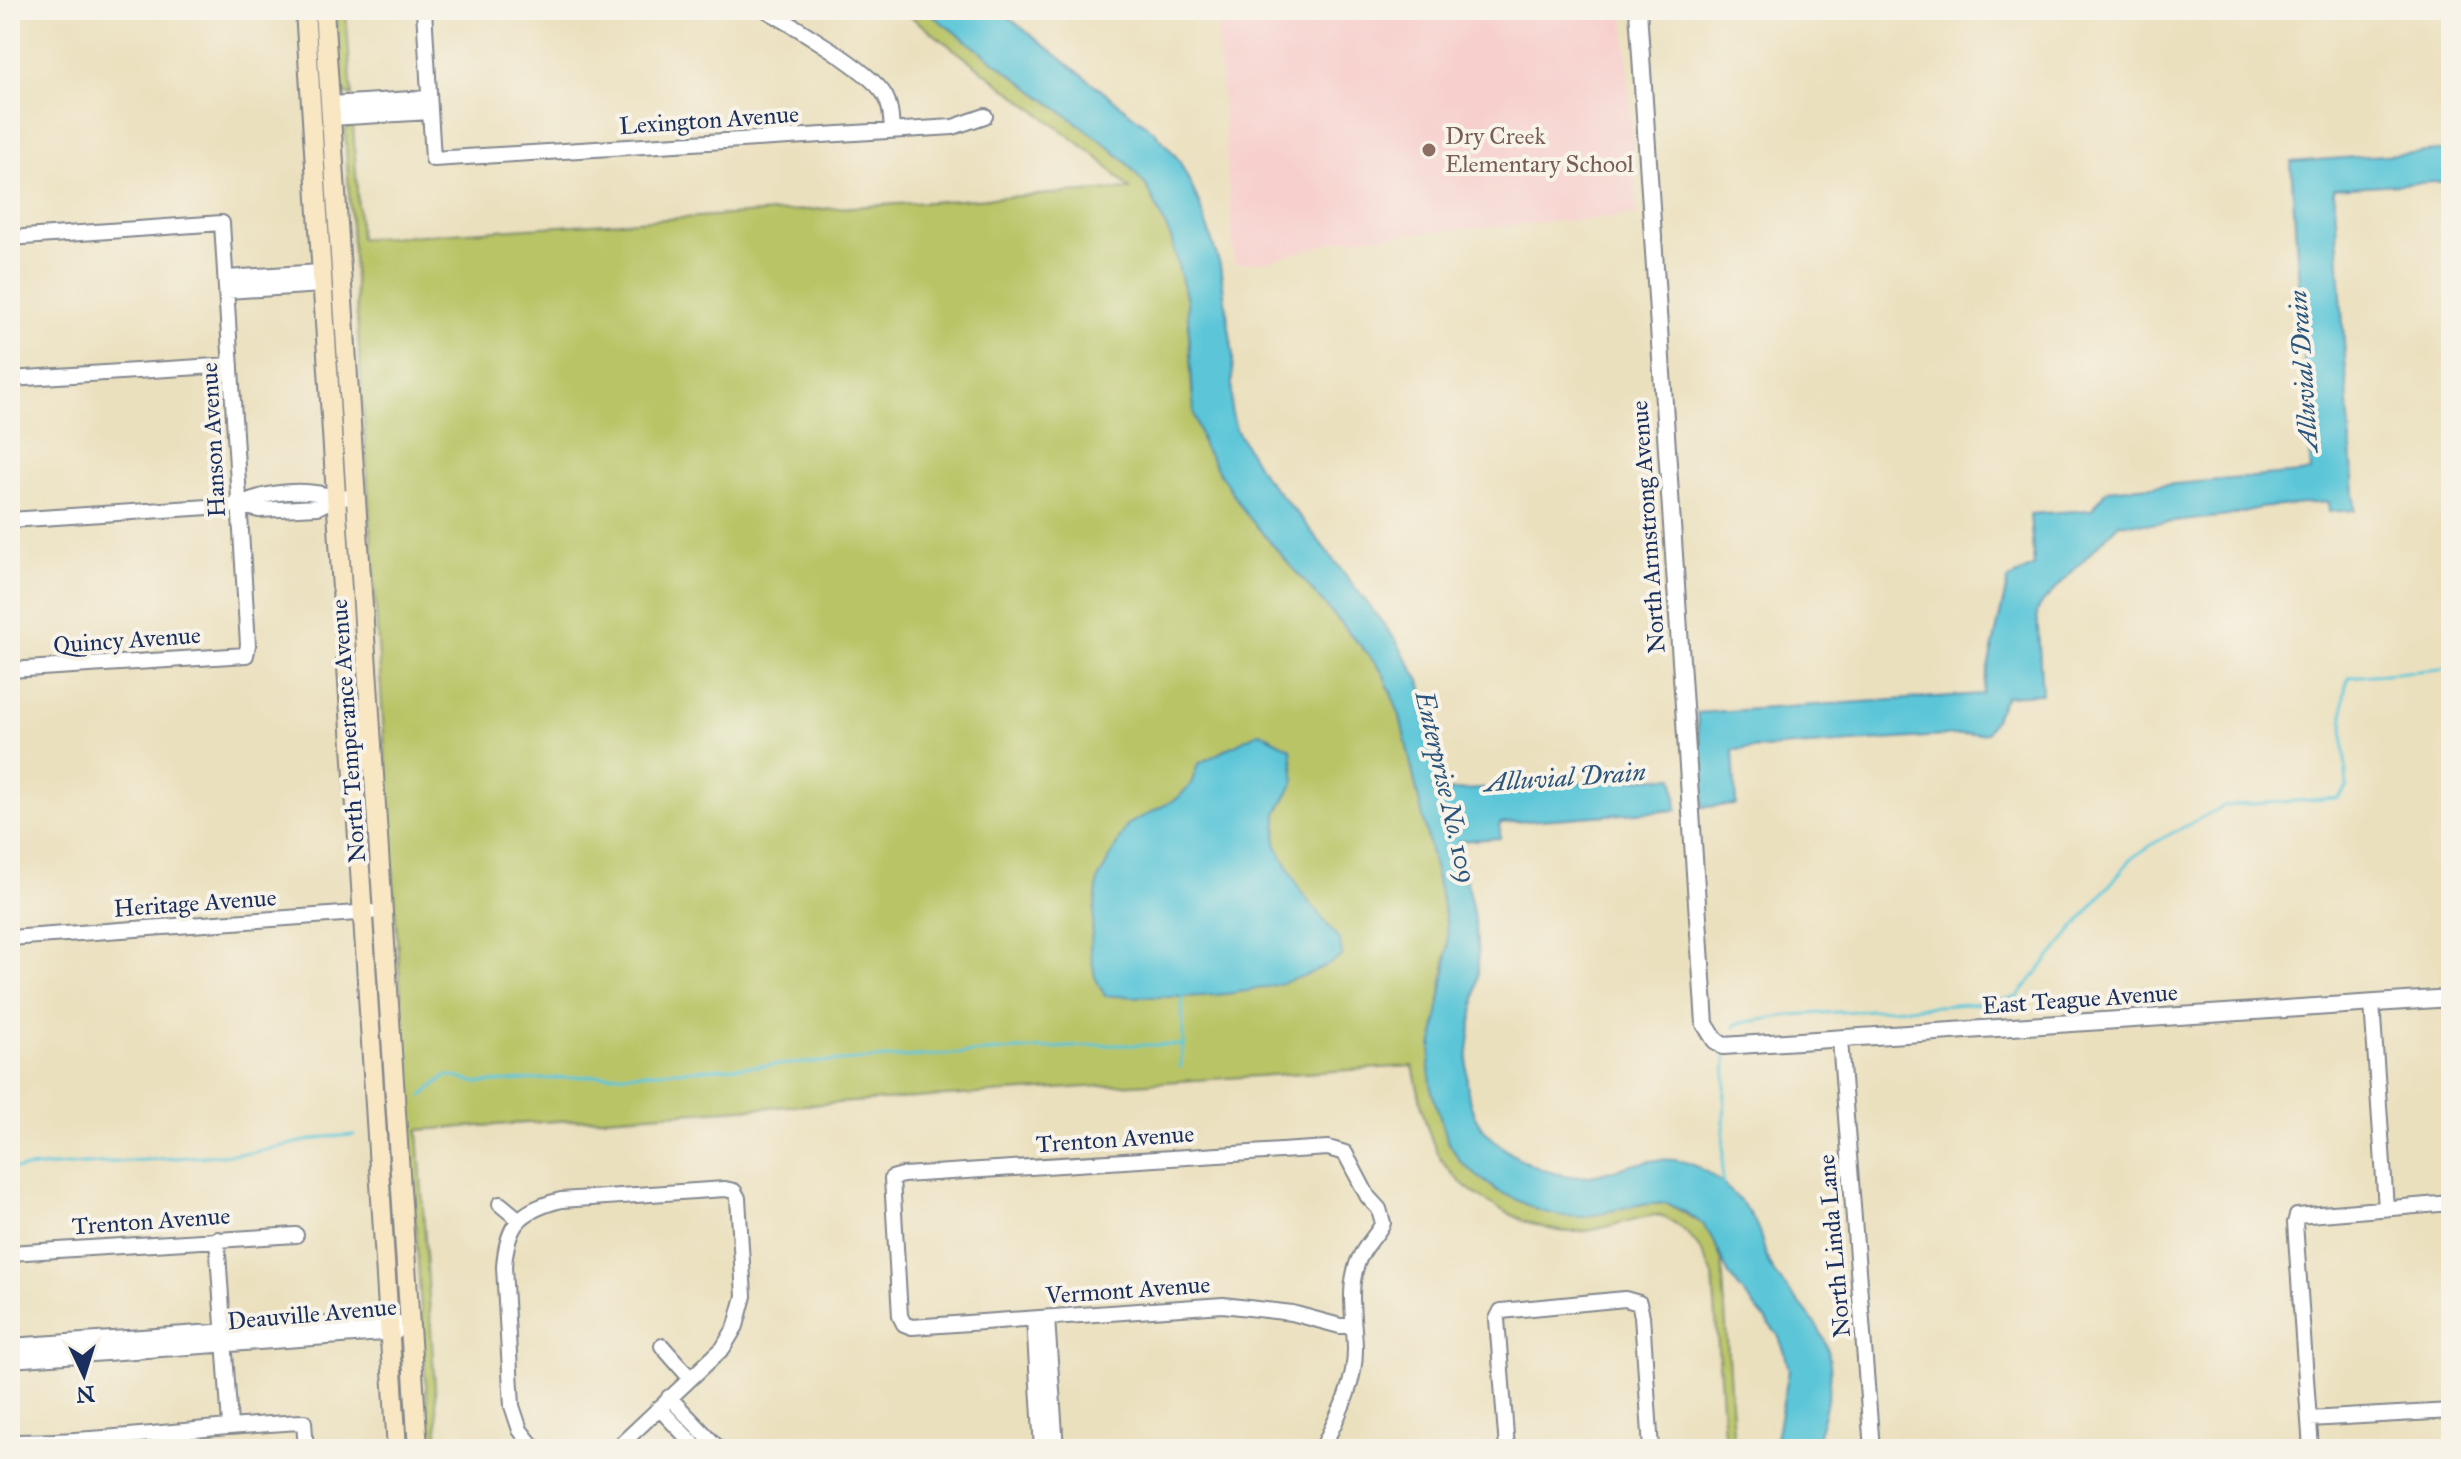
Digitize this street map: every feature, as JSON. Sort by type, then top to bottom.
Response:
[{"type":"main road","name":"North Temperance Avenue","points":[[305,10],[397,1449]]},
{"type":"main road","name":"North Temperance Avenue","points":[[324,10],[418,1449]]},
{"type":"street","points":[[330,111],[430,105],[424,10],[436,10]]},
{"type":"street","points":[[766,10],[812,37],[872,80],[888,102],[892,131]]},
{"type":"street","name":"North Armstrong Avenue","points":[[1638,10],[1705,1024],[1714,1039]]},
{"type":"street","name":"Lexington Avenue","points":[[430,105],[433,159],[953,127],[985,116]]},
{"type":"street","name":"Hanson Avenue","points":[[10,238],[222,223],[248,645],[246,655]]},
{"type":"street","points":[[227,285],[321,279]]},
{"type":"street","points":[[10,379],[231,365]]},
{"type":"street","points":[[10,520],[239,505],[259,510],[318,507],[336,498],[356,497]]},
{"type":"street","name":"Quincy Avenue","points":[[10,670],[246,655]]},
{"type":"street","name":"Heritage Avenue","points":[[10,938],[383,911]]},
{"type":"street","name":"East Teague Avenue","points":[[1714,1039],[1723,1046],[1840,1040],[2451,998]]},
{"type":"street","points":[[2372,1003],[2386,1208]]},
{"type":"street","name":"North Linda Lane","points":[[1840,1040],[1872,1449]]},
{"type":"street","name":"Trenton Avenue","points":[[904,1324],[900,1316],[892,1178],[1296,1150],[1340,1150],[1345,1153],[1368,1197],[1379,1209],[1383,1223],[1357,1262],[1351,1295],[1353,1326]]},
{"type":"street","points":[[534,1449],[520,1430],[512,1406],[504,1267],[505,1248],[518,1219],[528,1211],[561,1200],[725,1189],[734,1191],[738,1198],[744,1296],[736,1326],[723,1348],[616,1449]]},
{"type":"street","points":[[2311,1449],[2295,1223],[2297,1216],[2451,1203]]},
{"type":"street","points":[[500,1204],[518,1219]]},
{"type":"street","name":"Trenton Avenue","points":[[10,1253],[296,1235]]},
{"type":"street","points":[[217,1239],[230,1425]]},
{"type":"street","points":[[1507,1449],[1497,1319],[1501,1311],[1625,1299],[1639,1303],[1642,1316],[1651,1449]]},
{"type":"street","name":"Vermont Avenue","points":[[904,1324],[912,1327],[1223,1305],[1292,1313],[1340,1326],[1353,1326]]},
{"type":"street","points":[[1040,1319],[1042,1449]]},
{"type":"street","points":[[1040,1319],[1056,1449]]},
{"type":"street","points":[[1322,1449],[1350,1385],[1355,1352],[1353,1326]]},
{"type":"street","name":"Deauville Avenue","points":[[10,1346],[410,1327]]},
{"type":"street","name":"Deauville Avenue","points":[[10,1360],[224,1338]]},
{"type":"street","points":[[662,1346],[690,1378]]},
{"type":"street","points":[[664,1402],[698,1449]]},
{"type":"street","points":[[664,1402],[719,1449]]},
{"type":"street","points":[[2309,1419],[2451,1411]]},
{"type":"street","points":[[10,1442],[304,1422],[306,1449]]},
{"type":"shaded area","name":"Dry Creek Elementary School","points":[[1216,10],[1624,10],[1637,215],[1345,239],[1268,261],[1234,264]]},
{"type":"green space","points":[[336,10],[346,10],[352,96],[346,94],[341,85]]},
{"type":"green space","points":[[902,10],[925,10],[1107,145],[1148,188],[1171,238],[1187,300],[1192,394],[1245,513],[1383,673],[1400,716],[1446,920],[1448,945],[1438,1014],[1432,1092],[1448,1141],[1460,1161],[1498,1191],[1585,1217],[1636,1205],[1667,1203],[1701,1223],[1712,1236],[1722,1262],[1734,1449],[1725,1449],[1713,1276],[1692,1239],[1677,1225],[1657,1215],[1572,1232],[1539,1226],[1483,1199],[1463,1185],[1438,1154],[1424,1116],[1413,1066],[418,1130],[439,1449],[430,1449],[345,131],[353,123],[360,239],[1130,189],[1097,157]]},
{"type":"water","name":"Enterprise No. 109","points":[[925,10],[999,10],[1156,133],[1179,160],[1198,200],[1220,265],[1233,355],[1231,410],[1236,429],[1263,475],[1301,518],[1395,639],[1420,681],[1447,791],[1674,777],[1677,810],[1500,823],[1500,838],[1458,841],[1473,915],[1478,960],[1467,1069],[1472,1110],[1493,1139],[1535,1167],[1568,1176],[1584,1176],[1638,1163],[1675,1160],[1700,1168],[1734,1194],[1754,1220],[1772,1269],[1810,1316],[1826,1345],[1830,1360],[1829,1390],[1814,1449],[1774,1449],[1789,1371],[1785,1353],[1778,1335],[1729,1275],[1712,1236],[1701,1223],[1667,1203],[1636,1205],[1585,1217],[1540,1211],[1498,1191],[1460,1161],[1448,1141],[1432,1092],[1429,1065],[1446,967],[1446,920],[1400,716],[1383,673],[1245,513],[1204,448],[1194,414],[1187,300],[1171,238],[1148,188],[1107,145]]},
{"type":"water","points":[[2451,150],[2451,181],[2334,188],[2355,510],[2329,512],[2328,502],[2259,508],[2228,516],[2156,524],[2119,523],[2041,604],[2037,612],[2042,694],[2006,696],[1987,733],[1733,750],[1736,805],[1703,807],[1697,713],[1982,694],[2008,580],[2034,566],[2030,514],[2091,510],[2107,490],[2311,472],[2291,162]]},
{"type":"water","points":[[1260,732],[1291,749],[1295,781],[1277,813],[1276,844],[1300,890],[1340,941],[1342,956],[1316,971],[1258,989],[1197,996],[1105,996],[1095,977],[1090,949],[1098,880],[1127,825],[1178,798],[1191,784],[1198,764]]},
{"type":"waterway","points":[[1735,1027],[1736,1024],[1791,1015],[1985,1003],[2017,997],[2132,858],[2159,840],[2224,806],[2337,798],[2347,787],[2343,712],[2350,677],[2451,668]]},
{"type":"waterway","name":"Alluvial Drain","points":[[1180,1067],[1182,997]]},
{"type":"waterway","points":[[422,1096],[446,1076],[478,1083],[1103,1045],[1183,1045]]},
{"type":"waterway","points":[[1722,1189],[1726,1056]]},
{"type":"waterway","points":[[10,1169],[250,1153],[325,1137],[354,1135]]},
{"type":"place","name":"Dry Creek Elementary School","points":[[1429,150]]}]
